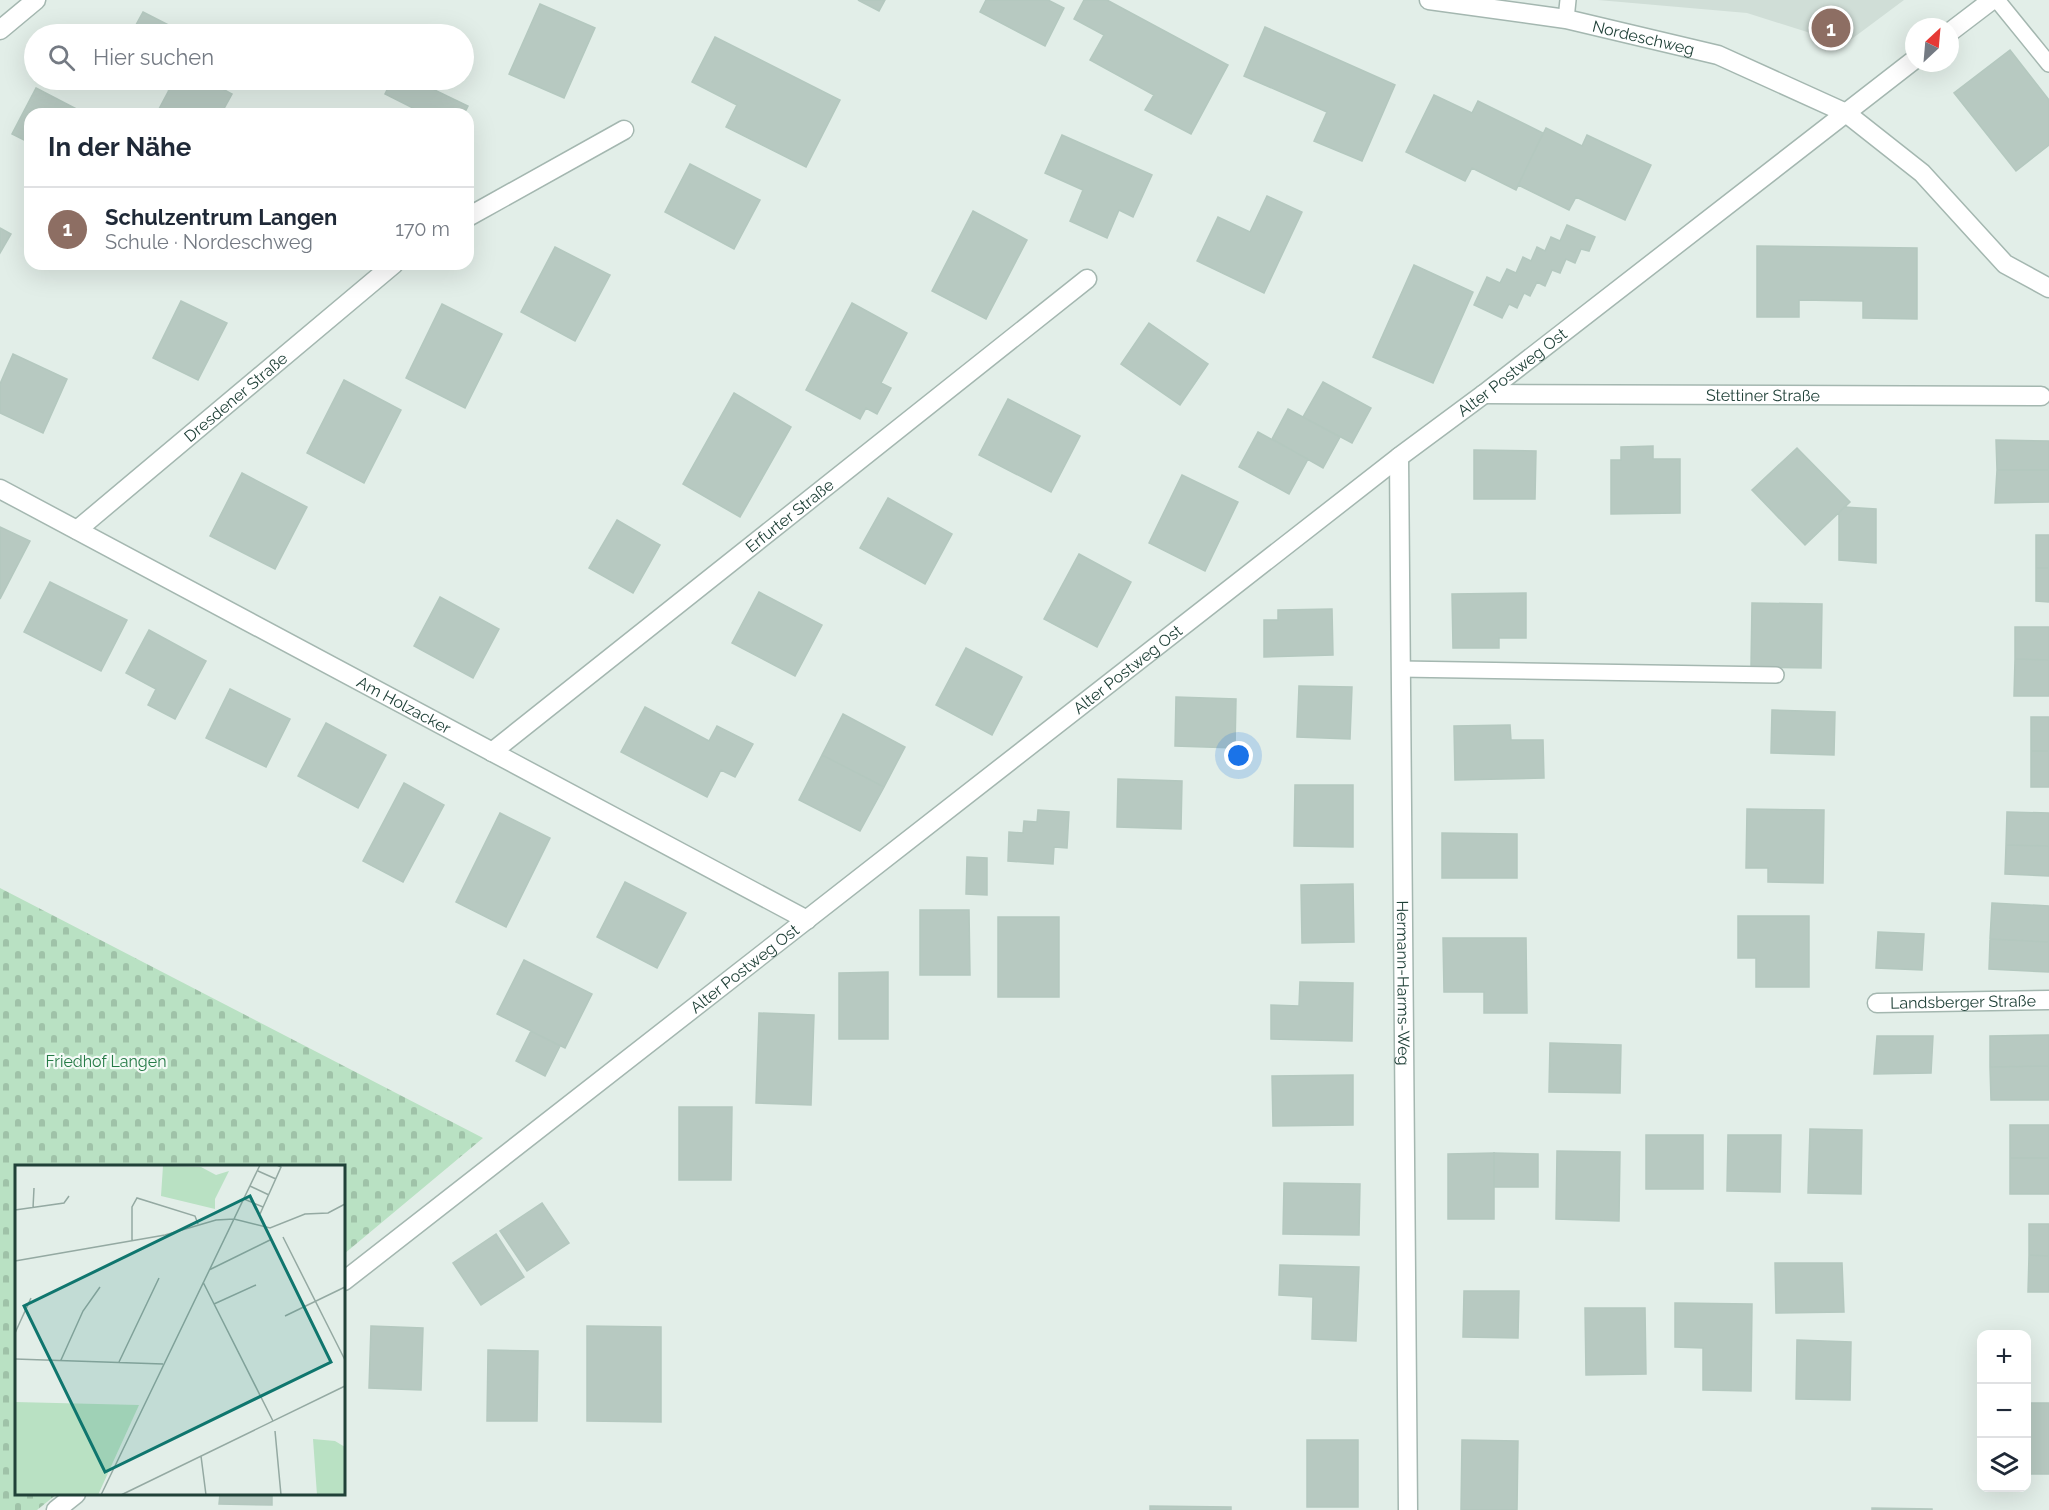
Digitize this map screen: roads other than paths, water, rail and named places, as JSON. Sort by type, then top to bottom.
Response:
[{"type":"street","points":[[0,30],[36,0]]},
{"type":"street","name":"Nordeschweg","points":[[1429,0],[1566,19],[1718,55],[1846,113]]},
{"type":"street","points":[[1959,25],[1992,0]]},
{"type":"street","name":"Alter Postweg Ost","points":[[345,1280],[1399,457],[1484,394],[1905,67]]},
{"type":"street","points":[[1846,113],[1922,173],[2005,264],[2049,288]]},
{"type":"street","points":[[474,214],[624,130]]},
{"type":"street","name":"Dresdener Straße","points":[[77,530],[387,270]]},
{"type":"street","name":"Erfurter Straße","points":[[492,752],[1087,279]]},
{"type":"street","name":"Stettiner Straße","points":[[1484,394],[2040,396]]},
{"type":"street","name":"Hermann-Harms-Weg","points":[[1399,457],[1408,1510]]},
{"type":"street","name":"Am Holzacker","points":[[0,489],[807,920]]},
{"type":"street","name":"Landsberger Straße","points":[[1877,1003],[2049,1000]]},
{"type":"street","points":[[56,1510],[75,1495]]},
{"type":"lane","points":[[1566,19],[1568,0]]},
{"type":"lane","points":[[1997,0],[2049,64]]},
{"type":"lane","points":[[1400,669],[1776,675]]},
{"type":"place","name":"Schulzentrum Langen","points":[[1831,28]]},
{"type":"park label","name":"Friedhof Langen","points":[[106,1061]]}]
